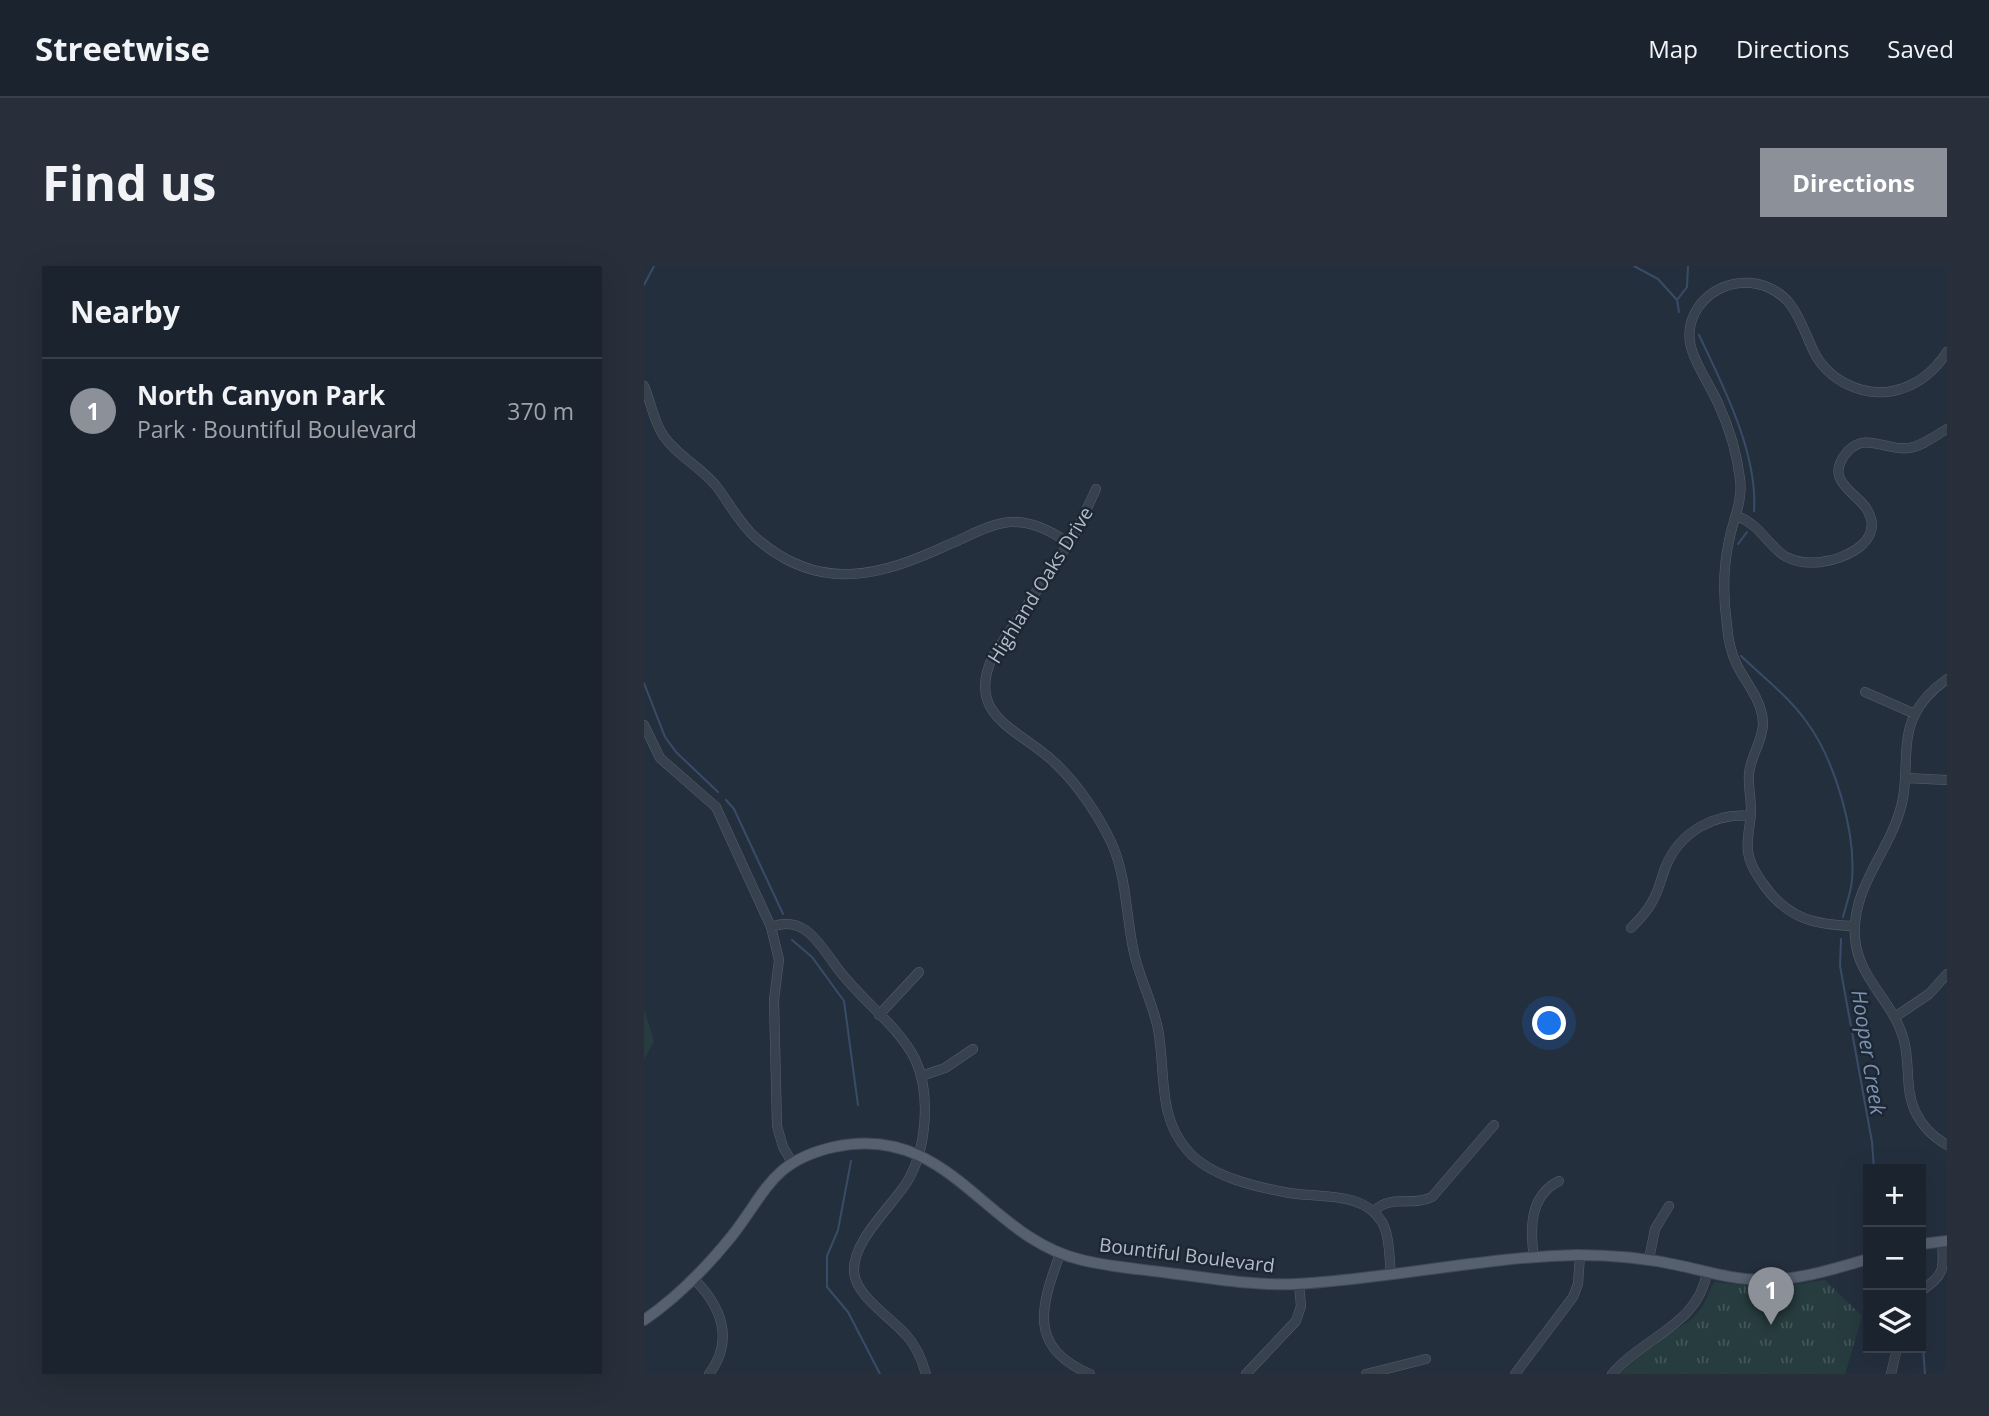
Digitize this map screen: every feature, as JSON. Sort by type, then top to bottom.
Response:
[{"type":"main road","name":"Bountiful Boulevard","points":[[644,1320],[694,1279],[732,1235],[763,1189],[793,1164],[821,1151],[850,1145],[884,1146],[916,1155],[950,1171],[1011,1225],[1060,1254],[1097,1263],[1237,1281],[1299,1284],[1580,1255],[1649,1259],[1754,1280],[1788,1279],[1863,1260]]},
{"type":"main road","points":[[1926,1243],[1944,1241]]},
{"type":"street","points":[[1855,926],[1812,923],[1793,915],[1777,902],[1750,861],[1747,843],[1751,816],[1749,776],[1762,736],[1763,718],[1758,699],[1734,657],[1727,625],[1726,561],[1737,516],[1741,482],[1732,440],[1718,403],[1690,349],[1694,317],[1710,295],[1727,285],[1757,283],[1777,292],[1792,307],[1824,366],[1838,379],[1859,389],[1890,392],[1912,385],[1934,369],[1947,352]]},
{"type":"street","points":[[644,386],[656,423],[668,442],[707,476],[756,538],[800,565],[844,574],[879,572],[900,567],[982,530],[1010,522],[1041,527],[1069,543]]},
{"type":"street","points":[[1737,516],[1753,523],[1771,547],[1791,560],[1815,563],[1844,556],[1864,544],[1871,524],[1866,507],[1849,494],[1842,482],[1841,464],[1846,453],[1864,442],[1895,449],[1913,447],[1947,429]]},
{"type":"street","name":"Highland Oaks Drive","points":[[1096,489],[1069,543],[993,656],[987,672],[987,694],[994,712],[1005,727],[1038,748],[1062,770],[1114,850],[1135,956],[1158,1030],[1166,1106],[1172,1126],[1190,1153],[1218,1172],[1283,1192],[1357,1202],[1374,1212]]},
{"type":"street","points":[[1947,679],[1925,698],[1915,714],[1908,735],[1906,778],[1892,834],[1862,888],[1855,926],[1857,949],[1864,971],[1895,1017],[1906,1049],[1908,1090],[1914,1110],[1926,1128],[1947,1145]]},
{"type":"street","points":[[1865,692],[1915,714]]},
{"type":"street","points":[[644,725],[660,758],[716,807],[771,927],[779,960],[774,1000],[777,1126],[783,1147],[793,1164]]},
{"type":"street","points":[[1906,778],[1947,780]]},
{"type":"street","points":[[1631,928],[1651,904],[1668,862],[1685,838],[1713,820],[1735,815],[1751,816]]},
{"type":"street","points":[[771,927],[786,923],[809,931],[853,990],[909,1050],[921,1076],[926,1112],[907,1182],[886,1206],[858,1252],[854,1271],[861,1289],[913,1344],[926,1374]]},
{"type":"street","points":[[879,1015],[919,972]]},
{"type":"street","points":[[1895,1017],[1929,995],[1947,974]]},
{"type":"street","points":[[921,1076],[945,1068],[973,1049]]},
{"type":"street","points":[[1391,1273],[1385,1227],[1374,1212],[1387,1202],[1420,1202],[1436,1195],[1494,1125]]},
{"type":"street","points":[[1534,1258],[1534,1212],[1546,1189],[1559,1181]]},
{"type":"street","points":[[1649,1259],[1656,1229],[1669,1206]]},
{"type":"street","points":[[1922,1290],[1937,1280],[1942,1272],[1944,1241]]},
{"type":"street","points":[[1060,1254],[1044,1301],[1045,1329],[1059,1354],[1090,1374]]},
{"type":"street","points":[[1515,1374],[1573,1297],[1579,1278],[1580,1255]]},
{"type":"street","points":[[1612,1374],[1642,1345],[1692,1310],[1703,1292],[1707,1272]]},
{"type":"street","points":[[694,1279],[716,1304],[723,1330],[720,1355],[709,1374]]},
{"type":"street","points":[[1246,1374],[1296,1321],[1301,1306],[1299,1284]]},
{"type":"street","points":[[1891,1374],[1896,1353]]},
{"type":"street","points":[[1366,1374],[1426,1359]]},
{"type":"green space","points":[[644,1009],[654,1041],[644,1060]]},
{"type":"green space","points":[[1825,1280],[1862,1316],[1845,1374],[1620,1374],[1648,1348],[1692,1319],[1703,1306],[1714,1282],[1771,1288]]},
{"type":"waterway","points":[[644,285],[654,266]]},
{"type":"waterway","points":[[1634,266],[1658,279],[1677,300]]},
{"type":"waterway","points":[[1679,312],[1677,300],[1687,287],[1688,266]]},
{"type":"waterway","name":"Hooper Creek","points":[[1699,335],[1745,443],[1754,489],[1754,511]]},
{"type":"waterway","name":"Hooper Creek","points":[[1738,544],[1747,532]]},
{"type":"waterway","name":"Hooper Creek","points":[[1741,656],[1784,695],[1806,721],[1834,776],[1851,840],[1851,885],[1843,917]]},
{"type":"waterway","points":[[644,683],[665,737],[676,752],[718,792]]},
{"type":"waterway","points":[[726,800],[734,809],[783,914]]},
{"type":"waterway","name":"Hooper Creek","points":[[1841,939],[1840,966],[1874,1164]]},
{"type":"waterway","points":[[792,940],[812,957],[844,1001],[858,1105]]},
{"type":"waterway","points":[[851,1161],[838,1230],[827,1256],[827,1287],[848,1312],[880,1374]]},
{"type":"waterway","name":"Hooper Creek","points":[[1923,1353],[1925,1374]]},
{"type":"place","name":"North Canyon Park","points":[[1771,1325]]}]
